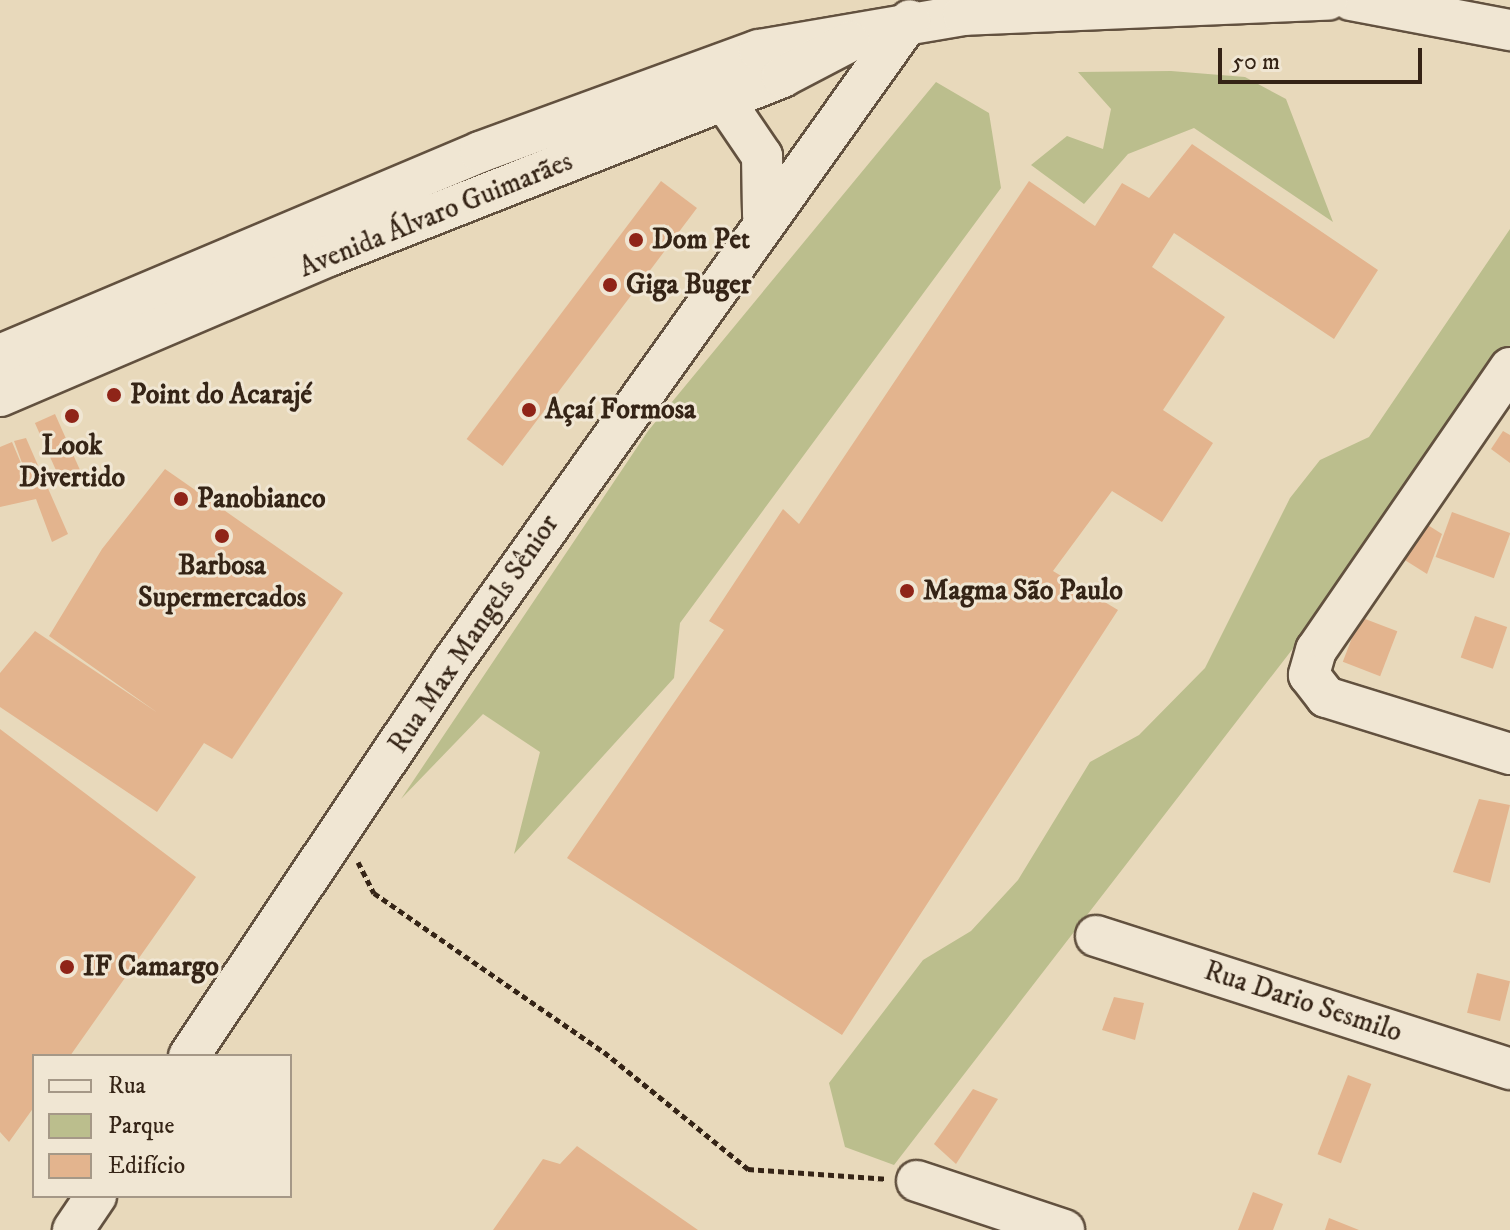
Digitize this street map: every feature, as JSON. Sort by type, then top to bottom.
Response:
[{"type":"street","name":"Avenida Álvaro Guimarães","points":[[0,396],[717,84],[870,29],[910,20],[1328,0]]},
{"type":"street","points":[[1351,0],[1510,30]]},
{"type":"street","name":"Rua Max Mangels Sênior","points":[[190,1054],[763,216],[910,20]]},
{"type":"street","name":"Avenida Álvaro Guimarães","points":[[0,355],[480,152],[717,84]]},
{"type":"street","points":[[717,84],[762,156],[763,216]]},
{"type":"street","points":[[1510,368],[1316,650],[1309,675],[1326,697],[1510,754]]},
{"type":"street","name":"Rua Dario Sesmilo","points":[[1096,936],[1510,1069]]},
{"type":"street","points":[[917,1181],[1064,1230]]},
{"type":"street","points":[[73,1230],[95,1198]]},
{"type":"path","points":[[356,858],[374,893],[604,1052],[748,1169],[917,1181]]},
{"type":"green space","points":[[1171,71],[1245,77],[1286,99],[1333,222],[1194,128],[1128,154],[1084,204],[1031,165],[1067,136],[1103,149],[1111,109],[1078,72]]},
{"type":"green space","points":[[936,82],[989,113],[1001,188],[680,623],[674,678],[514,854],[540,752],[483,714],[401,799],[648,431]]},
{"type":"green space","points":[[1510,229],[1510,347],[1403,506],[894,1165],[845,1147],[829,1083],[923,960],[971,931],[1018,880],[1090,762],[1139,735],[1205,668],[1290,498],[1320,460],[1369,437]]},
{"type":"building","name":"Magma São Paulo","points":[[1192,144],[1378,270],[1334,339],[1174,233],[1152,267],[1225,317],[1163,410],[1213,443],[1162,522],[1112,491],[1053,571],[1118,610],[842,1035],[567,858],[724,630],[709,621],[783,509],[799,524],[1029,181],[1095,226],[1122,183],[1149,198]]},
{"type":"building","points":[[661,181],[697,208],[503,466],[467,439]]},
{"type":"building","points":[[55,414],[83,476],[63,485],[35,423]]},
{"type":"building","points":[[1503,431],[1510,435],[1510,463],[1491,449]]},
{"type":"building","points":[[26,438],[68,534],[52,542],[36,499],[0,507],[0,447],[12,442],[29,482],[14,441]]},
{"type":"building","points":[[165,469],[343,593],[232,759],[204,743],[157,812],[0,707],[0,673],[35,631],[158,713],[49,636],[102,549]]},
{"type":"building","points":[[1452,512],[1510,533],[1494,578],[1436,557]]},
{"type":"building","points":[[1423,522],[1442,534],[1427,574],[1400,557]]},
{"type":"building","points":[[1475,616],[1507,627],[1493,669],[1461,658]]},
{"type":"building","points":[[1360,617],[1397,631],[1380,676],[1343,662]]},
{"type":"building","name":"IF Camargo","points":[[0,729],[196,877],[71,1054],[32,1054],[32,1110],[9,1142],[0,1132]]},
{"type":"building","points":[[1479,799],[1510,805],[1490,883],[1453,872]]},
{"type":"building","points":[[1477,973],[1510,981],[1500,1021],[1467,1013]]},
{"type":"building","points":[[1114,997],[1144,1003],[1135,1040],[1102,1030]]},
{"type":"building","points":[[1348,1075],[1371,1084],[1341,1163],[1318,1154]]},
{"type":"building","points":[[973,1089],[998,1099],[956,1164],[934,1144]]},
{"type":"building","points":[[577,1146],[698,1230],[493,1230],[543,1159],[560,1164]]},
{"type":"building","points":[[1253,1192],[1283,1204],[1273,1230],[1238,1230]]},
{"type":"building","points":[[1329,1218],[1359,1230],[1325,1230]]},
{"type":"place","name":"Dom Pet","points":[[636,240]]},
{"type":"place","name":"Giga Buger","points":[[610,285]]},
{"type":"place","name":"Point do Acarajé","points":[[114,395]]},
{"type":"place","name":"Açaí Formosa","points":[[529,410]]},
{"type":"place","name":"Look Divertido","points":[[72,416]]},
{"type":"place","name":"Panobianco","points":[[181,499]]},
{"type":"place","name":"Barbosa Supermercados","points":[[222,536]]},
{"type":"place","name":"Magma São Paulo","points":[[907,591]]},
{"type":"place","name":"IF Camargo","points":[[67,967]]}]
